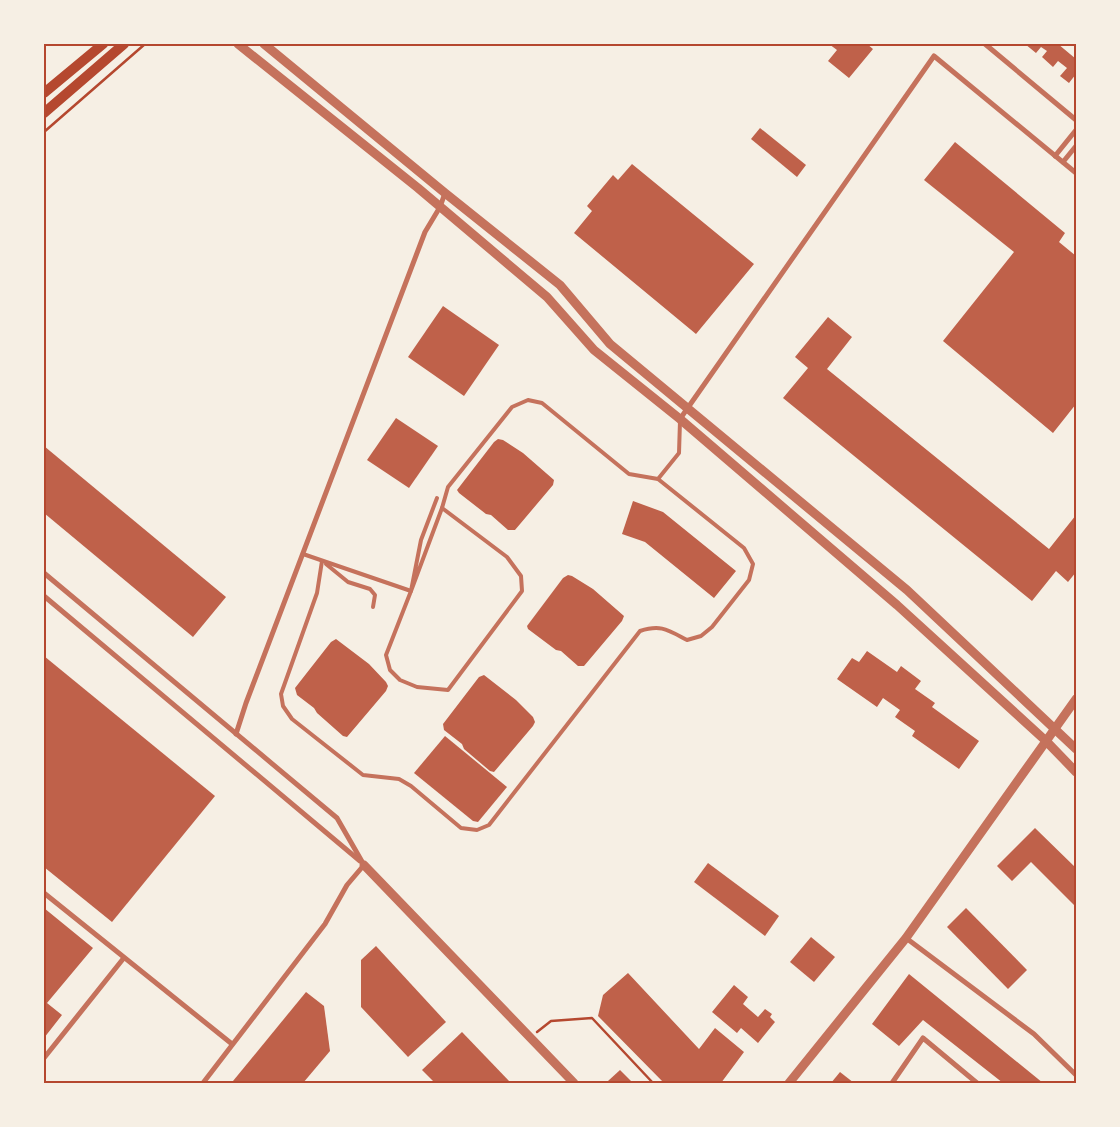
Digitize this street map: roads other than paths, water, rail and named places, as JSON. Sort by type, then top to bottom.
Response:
[{"type":"main road","points":[[44,93],[103,44]]},
{"type":"main road","points":[[44,113],[124,44]]},
{"type":"street","points":[[238,44],[548,297],[594,350],[680,419],[897,605],[1046,741],[1076,772]]},
{"type":"street","points":[[264,44],[560,285],[610,344],[907,590],[1055,727],[1076,749]]},
{"type":"street","points":[[985,44],[1076,120]]},
{"type":"street","points":[[680,419],[934,56],[1076,173]]},
{"type":"street","points":[[1055,156],[1076,130]]},
{"type":"street","points":[[1063,162],[1076,146]]},
{"type":"street","points":[[236,734],[302,554],[425,232],[440,207],[445,193]]},
{"type":"street","points":[[44,573],[337,818],[364,865]]},
{"type":"street","points":[[44,596],[364,865],[574,1083]]},
{"type":"street","points":[[789,1083],[906,938],[1076,699]]},
{"type":"street","points":[[203,1083],[325,924],[347,885],[364,865]]},
{"type":"street","points":[[44,893],[232,1044]]},
{"type":"street","points":[[906,938],[1034,1034],[1076,1075]]},
{"type":"street","points":[[44,1058],[124,958]]},
{"type":"street","points":[[892,1083],[922,1038],[977,1083]]},
{"type":"lane","points":[[322,561],[318,593],[281,694],[283,706],[292,718],[363,775],[399,779],[411,786],[461,828],[477,830],[490,825],[640,631],[652,627],[666,629],[687,640],[700,636],[712,627],[749,580],[752,564],[744,548],[658,479],[629,474],[542,403],[528,400],[512,407],[448,488],[386,655],[390,670],[400,680],[417,687],[448,690],[522,591],[521,576],[508,557],[442,508]]},
{"type":"lane","points":[[658,479],[679,453],[680,419]]},
{"type":"lane","points":[[410,592],[421,540],[437,498]]},
{"type":"lane","points":[[302,554],[410,592]]},
{"type":"lane","points":[[322,561],[348,582],[370,590],[375,595],[373,607]]}]
